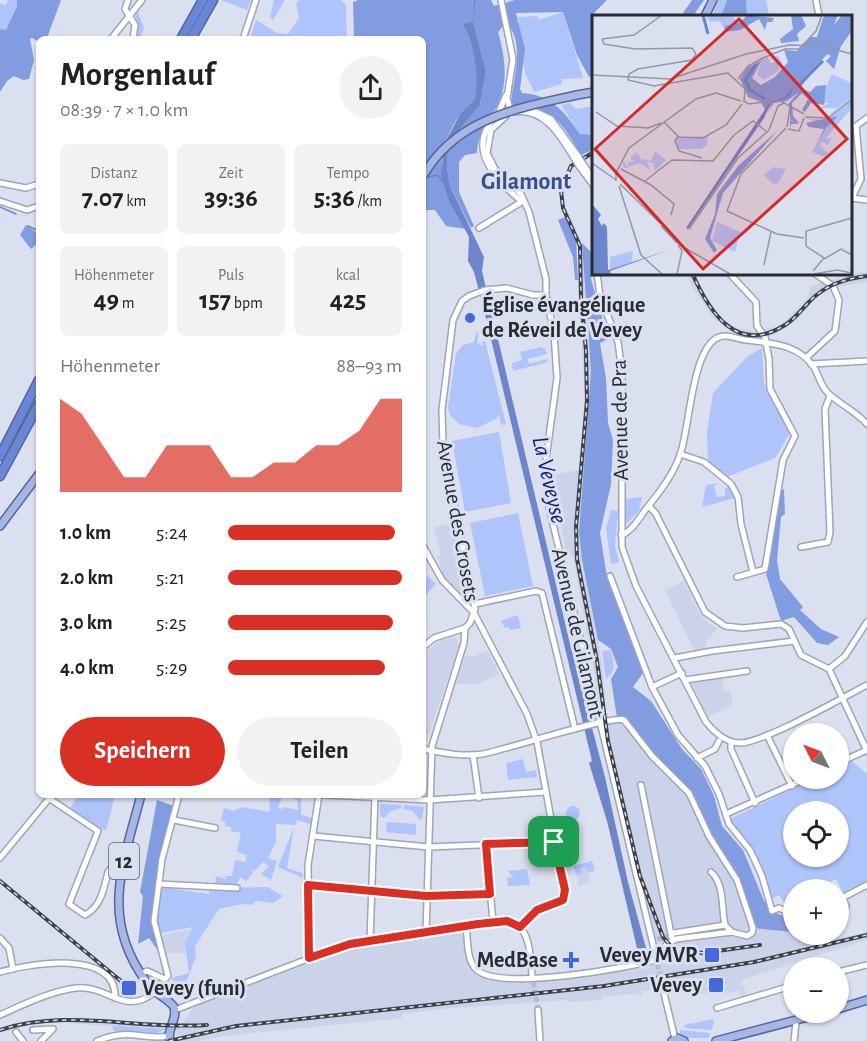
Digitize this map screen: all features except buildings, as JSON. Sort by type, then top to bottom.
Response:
[{"type":"highway","points":[[183,36],[203,0]]},
{"type":"highway","points":[[193,36],[213,0]]},
{"type":"highway","points":[[0,456],[36,386]]},
{"type":"highway","points":[[0,476],[36,410]]},
{"type":"main road","points":[[706,15],[713,0]]},
{"type":"main road","points":[[426,172],[446,146],[478,123],[522,107],[592,91]]},
{"type":"main road","points":[[0,526],[36,478]]},
{"type":"main road","name":"12","points":[[140,798],[117,895],[120,922],[127,946],[141,974],[155,992],[169,1001],[175,1010]]},
{"type":"main road","points":[[849,1006],[867,1000]]},
{"type":"main road","points":[[169,1039],[175,1010]]},
{"type":"main road","points":[[716,1041],[792,1023]]},
{"type":"main road","points":[[674,1040],[684,1041]]},
{"type":"street","points":[[128,0],[125,9],[135,25],[133,36]]},
{"type":"street","points":[[113,36],[142,0]]},
{"type":"street","points":[[244,36],[256,0]]},
{"type":"street","points":[[501,0],[513,53],[507,101],[510,109]]},
{"type":"street","points":[[816,0],[819,15]]},
{"type":"street","points":[[498,114],[511,83]]},
{"type":"street","name":"Avenue de Gilamont","points":[[523,201],[492,173],[483,153],[485,132],[498,114],[510,109],[525,107],[545,114],[562,131],[592,183]]},
{"type":"street","name":"Avenue de Gilamont","points":[[576,157],[559,134],[536,114],[515,112],[497,122],[489,135],[488,157],[495,169],[521,194],[529,212],[541,257],[554,333],[557,378],[546,449],[546,489],[597,723],[655,943],[656,957]]},
{"type":"street","points":[[856,126],[867,118]]},
{"type":"street","points":[[852,121],[856,126],[861,179],[852,197]]},
{"type":"street","name":"Avenue de Gilamont","points":[[581,165],[592,178]]},
{"type":"street","points":[[0,183],[26,188],[36,185]]},
{"type":"street","points":[[852,199],[867,200]]},
{"type":"street","points":[[0,201],[27,210],[36,207]]},
{"type":"street","points":[[478,228],[523,201]]},
{"type":"street","name":"Avenue de Pra","points":[[597,274],[600,296],[618,342],[622,372],[621,535],[628,568],[706,722],[718,735],[731,741]]},
{"type":"street","points":[[806,358],[835,331],[839,300],[832,285],[816,274]]},
{"type":"street","points":[[730,275],[756,302],[757,326],[766,342],[770,389],[795,436],[783,460],[765,569],[737,577]]},
{"type":"street","name":"Avenue des Crosets","points":[[474,613],[475,604],[444,458],[442,426],[453,320],[462,302],[474,294],[507,288],[533,295],[546,295]]},
{"type":"street","points":[[621,535],[629,531],[666,482],[680,454],[695,380],[711,343],[723,336],[782,345],[806,358],[830,396],[850,408],[867,424]]},
{"type":"street","points":[[811,364],[867,361]]},
{"type":"street","points":[[801,547],[828,542],[830,518],[825,409],[830,396]]},
{"type":"street","points":[[680,454],[704,462],[731,484],[738,497],[741,524],[753,572]]},
{"type":"street","points":[[649,506],[656,514],[705,612],[724,626],[743,628],[781,624],[789,629],[801,655],[829,669],[867,750],[849,758]]},
{"type":"street","points":[[426,552],[437,573],[474,613],[525,711],[537,741],[554,842],[565,890],[563,900],[537,910],[520,927]]},
{"type":"street","points":[[610,576],[651,687],[678,735],[710,775],[729,824],[750,850],[762,876],[772,911],[779,908],[783,910]]},
{"type":"street","points":[[475,604],[537,591],[542,593],[578,728]]},
{"type":"street","points":[[426,932],[431,751],[464,643],[465,628],[474,613]]},
{"type":"street","points":[[829,669],[845,656],[867,622]]},
{"type":"street","points":[[426,645],[434,638],[465,628]]},
{"type":"street","points":[[675,658],[794,641]]},
{"type":"street","points":[[685,680],[747,671]]},
{"type":"street","points":[[651,687],[682,673]]},
{"type":"street","points":[[755,803],[734,756],[731,741],[747,742],[767,735],[867,685]]},
{"type":"street","points":[[426,750],[473,755],[537,741],[617,718],[624,720],[689,794],[709,836],[740,886],[753,931],[745,936],[732,932],[673,940],[657,960],[519,980],[494,977],[476,969],[470,957],[466,926]]},
{"type":"street","points":[[767,735],[783,768]]},
{"type":"street","points":[[697,758],[715,749],[719,741]]},
{"type":"street","points":[[473,755],[479,798]]},
{"type":"street","points":[[641,785],[673,940]]},
{"type":"street","points":[[726,814],[785,789]]},
{"type":"street","points":[[402,798],[429,800],[479,798],[546,792]]},
{"type":"street","points":[[0,858],[50,798]]},
{"type":"street","points":[[52,798],[98,831],[69,904],[85,915],[88,914],[99,901],[108,872],[111,868],[122,868]]},
{"type":"street","points":[[141,974],[147,971],[165,979],[168,976],[154,926],[162,859],[178,798]]},
{"type":"street","points":[[309,958],[308,885],[319,798]]},
{"type":"street","points":[[370,941],[375,798]]},
{"type":"street","points":[[174,820],[216,828]]},
{"type":"street","points":[[313,836],[429,847],[554,842]]},
{"type":"street","points":[[486,844],[493,922]]},
{"type":"street","points":[[711,872],[717,878],[721,890],[720,906],[725,925],[732,932]]},
{"type":"street","points":[[159,884],[237,888]]},
{"type":"street","points":[[308,885],[426,896],[490,894]]},
{"type":"street","points":[[849,894],[867,885]]},
{"type":"street","points":[[175,1010],[336,948],[493,922],[513,922],[520,927],[528,940],[532,975]]},
{"type":"street","points":[[674,933],[725,925]]},
{"type":"street","points":[[0,938],[9,948],[13,969]]},
{"type":"street","points":[[0,972],[49,964],[89,965],[112,984],[115,998]]},
{"type":"street","points":[[849,969],[867,965]]},
{"type":"street","points":[[717,1008],[783,988]]},
{"type":"street","points":[[0,1015],[72,989],[95,990],[136,1003],[143,1002],[155,992]]},
{"type":"street","points":[[663,989],[674,1040]]},
{"type":"street","points":[[538,1010],[540,1041]]},
{"type":"street","points":[[794,1041],[796,1023]]},
{"type":"street","points":[[33,1030],[54,1029],[41,1041]]},
{"type":"street","points":[[16,1032],[23,1041]]},
{"type":"street","points":[[97,1041],[120,1033],[169,1039]]},
{"type":"shaded area","points":[[8,0],[17,0],[17,6],[6,30],[0,29],[0,3],[6,5]]},
{"type":"shaded area","points":[[17,0],[61,0],[48,36],[36,36],[36,40],[30,39],[34,60],[29,79],[23,80],[14,76],[7,81],[0,92],[0,29],[6,30],[17,6]]},
{"type":"shaded area","points":[[221,0],[251,0],[247,10]]},
{"type":"shaded area","points":[[274,0],[285,0],[273,20],[270,17]]},
{"type":"shaded area","points":[[299,0],[341,0],[346,5],[347,36],[251,36],[256,20],[277,33],[288,34],[299,18],[296,4]]},
{"type":"shaded area","points":[[358,0],[491,0],[494,6],[515,0],[607,0],[592,15],[592,76],[589,77],[577,55],[563,12],[516,13],[525,49],[520,89],[522,93],[532,94],[549,101],[569,118],[580,134],[592,135],[592,150],[581,155],[556,119],[540,110],[515,107],[511,103],[517,50],[516,40],[506,23],[498,32],[505,69],[501,97],[481,134],[477,153],[465,155],[459,162],[459,192],[474,226],[471,228],[450,186],[447,167],[447,156],[456,134],[480,105],[486,71],[473,21],[464,24],[476,62],[478,92],[474,103],[460,115],[450,133],[444,147],[442,161],[446,187],[466,229],[446,226],[435,210],[426,210],[426,36],[354,36],[353,2]]},
{"type":"shaded area","points":[[692,0],[704,0],[694,15],[682,15]]},
{"type":"shaded area","points":[[719,0],[727,0],[721,15],[712,15]]},
{"type":"shaded area","points":[[727,0],[746,0],[747,15],[721,15]]},
{"type":"shaded area","points":[[746,0],[766,0],[769,15],[747,15]]},
{"type":"shaded area","points":[[137,10],[144,28],[141,36],[136,36],[138,27],[135,13]]},
{"type":"shaded area","points":[[563,12],[583,78],[562,79],[562,84],[534,92],[525,73],[518,17],[537,16],[539,20]]},
{"type":"shaded area","points":[[473,21],[486,71],[480,105],[456,134],[447,156],[450,186],[484,257],[482,271],[570,644],[649,959],[640,961],[607,821],[589,763],[592,761],[485,314],[474,272],[468,261],[469,237],[449,201],[441,176],[444,146],[460,114],[475,100],[475,61],[463,24]]},
{"type":"shaded area","points":[[570,103],[576,109],[592,106],[592,135],[580,134],[561,105]]},
{"type":"shaded area","points":[[592,150],[592,156],[585,158],[570,171],[562,199],[582,243],[584,257],[585,304],[591,371],[579,532],[582,560],[602,663],[606,713],[602,714],[573,556],[567,557],[551,475],[579,470],[585,395],[578,294],[579,258],[576,239],[561,206],[559,189],[568,167],[581,155]]},
{"type":"shaded area","points":[[565,217],[576,239],[578,280],[575,280],[573,257],[558,220]]},
{"type":"shaded area","points":[[26,225],[36,232],[36,245],[31,249],[20,235]]},
{"type":"shaded area","points":[[582,243],[592,253],[591,279],[608,339],[600,343],[606,378],[608,423],[613,440],[611,484],[600,533],[607,577],[643,673],[633,687],[651,701],[682,749],[701,769],[714,796],[722,826],[743,850],[764,901],[778,914],[783,915],[783,931],[753,928],[741,889],[709,836],[689,793],[629,725],[617,718],[611,679],[618,667],[611,649],[598,640],[582,560],[579,532],[591,371]]},
{"type":"shaded area","points":[[867,271],[867,282],[832,288],[818,297],[798,319],[776,334],[762,337],[742,335],[715,320],[691,285],[687,274],[695,274],[707,300],[718,316],[736,328],[754,331],[776,327],[785,321],[808,298],[810,286]]},
{"type":"shaded area","points":[[479,332],[477,343],[483,346],[482,342],[485,341],[506,424],[501,425],[499,415],[496,419],[477,428],[459,424],[450,415],[448,407],[456,354],[463,345],[474,342],[476,333]]},
{"type":"shaded area","points":[[541,347],[547,354],[528,359],[529,364],[547,359],[548,362],[513,371],[512,363],[522,360],[520,352]]},
{"type":"shaded area","points":[[762,348],[764,383],[790,433],[775,458],[727,477],[708,463],[707,432],[713,393],[747,357]]},
{"type":"shaded area","points":[[499,432],[511,503],[465,512],[452,441]]},
{"type":"shaded area","points":[[719,483],[714,486],[717,497],[725,496],[725,488],[730,486],[735,498],[702,507],[706,485]]},
{"type":"shaded area","points":[[784,489],[785,514],[781,517],[777,560],[780,579],[803,607],[800,610],[821,629],[839,637],[828,645],[817,643],[794,617],[781,621],[766,574],[781,490]]},
{"type":"shaded area","points":[[642,497],[639,511],[625,525],[626,499]]},
{"type":"shaded area","points":[[611,510],[618,511],[615,546],[619,562],[611,564],[606,529]]},
{"type":"shaded area","points":[[518,513],[533,586],[485,596],[470,523]]},
{"type":"shaded area","points":[[454,523],[470,598],[468,602],[440,575],[443,573],[437,556],[441,555],[434,527]]},
{"type":"shaded area","points":[[428,576],[436,584],[426,595]]},
{"type":"shaded area","points":[[684,581],[701,616],[717,629],[707,640],[705,650],[695,652],[665,590]]},
{"type":"shaded area","points":[[518,615],[521,628],[510,630],[509,627],[505,628],[501,621]]},
{"type":"shaded area","points":[[452,637],[458,639],[459,646],[426,742],[426,652],[439,641]]},
{"type":"shaded area","points":[[610,650],[613,669],[606,679],[602,651]]},
{"type":"shaded area","points":[[488,651],[499,674],[477,684],[455,684],[465,656],[475,656]]},
{"type":"shaded area","points":[[722,675],[724,692],[731,691],[732,705],[708,717],[690,680]]},
{"type":"shaded area","points":[[607,719],[624,720],[682,785],[734,874],[753,928],[751,934],[732,932],[676,939],[665,947],[654,936],[603,730]]},
{"type":"shaded area","points":[[523,759],[526,772],[536,770],[537,777],[508,780],[506,763]]},
{"type":"shaded area","points":[[849,762],[853,762],[867,774],[867,882],[849,891],[849,879],[783,879],[783,901],[779,895],[772,899],[759,865],[730,819],[792,789],[849,789]]},
{"type":"shaded area","points":[[77,798],[114,798],[106,831],[69,809]]},
{"type":"shaded area","points":[[269,798],[282,798],[278,808],[298,810],[297,800],[292,798],[301,798],[301,815],[312,818],[311,824],[296,820],[297,825],[276,824],[276,842],[268,858],[277,861],[271,880],[261,874],[269,866],[263,862],[255,871],[252,869],[253,873],[246,881],[241,877],[235,886],[215,884],[216,876],[226,879],[226,876],[232,876],[235,860],[245,862],[247,855],[237,852],[241,833],[231,831],[231,827],[225,826],[225,822],[221,821],[224,808],[234,811],[242,807],[270,812]]},
{"type":"shaded area","points":[[157,800],[174,806],[151,923],[159,952],[149,938],[138,944],[143,896],[140,892]]},
{"type":"shaded area","points":[[380,804],[401,805],[401,808],[391,811],[384,818],[380,816]]},
{"type":"shaded area","points":[[405,805],[424,807],[422,819],[419,820],[413,811],[403,809]]},
{"type":"shaded area","points":[[570,806],[576,806],[580,813],[576,820],[570,820],[566,816],[566,810]]},
{"type":"shaded area","points":[[387,822],[416,824],[416,835],[386,832]]},
{"type":"shaded area","points":[[294,827],[287,868],[302,873],[303,878],[278,867]]},
{"type":"shaded area","points":[[592,861],[595,871],[588,872],[590,883],[579,886],[574,866]]},
{"type":"shaded area","points":[[592,861],[595,871],[588,872],[586,867],[581,868],[582,874],[576,875],[574,866]]},
{"type":"shaded area","points":[[527,869],[530,885],[508,886],[507,878],[513,877],[508,871]]},
{"type":"shaded area","points":[[0,879],[114,974],[123,978],[117,985],[114,983],[97,964],[0,883]]},
{"type":"shaded area","points":[[160,887],[209,894],[210,888],[267,887],[283,896],[273,903],[256,901],[252,905],[242,904],[219,909],[195,946],[196,956],[186,983],[174,985],[172,978],[189,973],[185,943],[193,927],[160,933],[155,920]]},
{"type":"shaded area","points":[[193,928],[185,943],[185,953],[165,953],[160,936]]},
{"type":"shaded area","points":[[757,928],[783,931],[783,945],[849,945],[849,936],[867,932],[867,940],[813,957],[783,957],[783,967],[741,980],[747,997],[741,1000],[740,990],[726,994],[720,991],[692,996],[690,986],[642,991],[643,997],[638,994],[603,996],[602,1000],[568,1002],[567,1000],[441,1009],[402,1014],[402,1018],[224,1036],[199,1041],[180,1041],[175,1030],[175,1026],[181,1025],[194,1007],[348,949],[457,932],[463,935],[467,959],[476,972],[490,978],[523,981],[658,962],[676,942],[722,934],[746,939]]},
{"type":"shaded area","points":[[146,973],[169,982],[168,993],[157,987]]},
{"type":"shaded area","points":[[82,1017],[168,1025],[165,1029],[57,1022],[0,1033],[0,1028],[24,1022]]},
{"type":"shaded area","points":[[714,1019],[712,1030],[685,1028],[684,1025]]},
{"type":"shaded area","points":[[112,1026],[165,1029],[155,1034],[114,1031]]},
{"type":"shaded area","points":[[680,1030],[710,1033],[709,1038],[687,1038],[680,1034]]},
{"type":"waterway","points":[[474,6],[475,0]]},
{"type":"waterway","points":[[426,178],[438,175],[443,182]]},
{"type":"waterway","points":[[0,207],[16,214]]},
{"type":"waterway","points":[[28,226],[36,230]]},
{"type":"tunnel","points":[[657,940],[674,933]]},
{"type":"tunnel","points":[[656,957],[663,989]]},
{"type":"tunnel","points":[[532,975],[538,1010]]},
{"type":"railway","points":[[592,153],[571,166],[561,190],[563,208],[580,246],[581,296],[586,351],[587,401],[576,527],[577,559],[597,661],[608,741],[640,876],[663,937],[675,951],[689,958]]},
{"type":"railway","points":[[692,274],[707,302],[726,325],[739,332],[752,335],[768,333],[785,325],[815,296],[828,287],[867,276]]},
{"type":"railway","points":[[0,881],[121,981]]},
{"type":"railway","points":[[169,1041],[236,1026],[604,986],[754,962],[867,935]]},
{"type":"railway","points":[[682,950],[703,953],[760,945]]},
{"type":"railway","points":[[0,1030],[25,1024],[77,1020],[155,1025],[207,1025]]},
{"type":"place","name":"Église évangélique de Réveil de Vevey","points":[[470,318]]},
{"type":"place","name":"Vevey MVR","points":[[712,955]]},
{"type":"place","name":"MedBase","points":[[571,960]]},
{"type":"place","name":"Vevey","points":[[716,985]]},
{"type":"place","name":"Vevey (funi)","points":[[129,988]]},
{"type":"district","name":"Gilamont","points":[[526,182]]},
{"type":"route","points":[[554,842],[565,896],[562,902],[529,915],[520,927],[507,921],[478,924],[350,944],[309,958],[307,946],[308,885],[426,896],[490,894],[486,844],[554,842]]},
{"type":"water label","name":"La Veveyse","points":[[549,480]]}]
